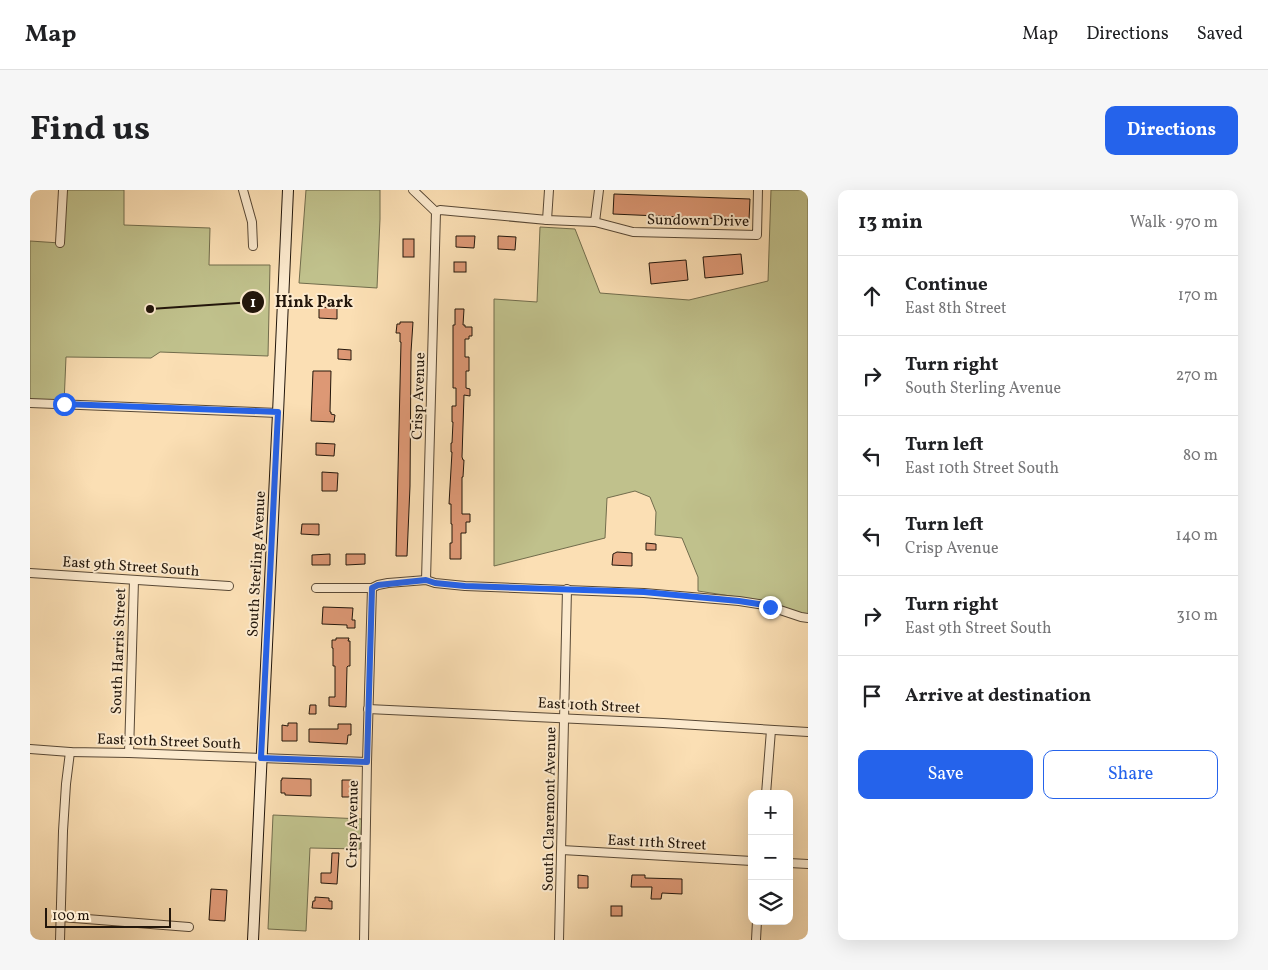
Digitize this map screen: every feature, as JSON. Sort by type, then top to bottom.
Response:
[{"type":"main road","name":"South Sterling Avenue","points":[[253,940],[288,190]]},
{"type":"street","points":[[60,243],[63,190]]},
{"type":"street","points":[[243,190],[252,222],[253,246]]},
{"type":"street","points":[[413,190],[436,212]]},
{"type":"street","points":[[547,220],[549,190]]},
{"type":"street","points":[[595,222],[599,190]]},
{"type":"street","name":"Sundown Drive","points":[[436,212],[440,210],[547,220],[595,222],[633,232],[757,235],[758,190]]},
{"type":"street","name":"Crisp Avenue","points":[[426,580],[436,212]]},
{"type":"street","points":[[30,403],[278,412]]},
{"type":"street","name":"East 9th Street South","points":[[30,573],[229,586]]},
{"type":"street","name":"South Harris Street","points":[[129,753],[134,580]]},
{"type":"street","points":[[316,588],[372,588],[388,583],[426,580],[435,583],[465,586],[644,592],[765,605],[808,618]]},
{"type":"street","name":"Crisp Avenue","points":[[364,940],[372,588]]},
{"type":"street","name":"South Claremont Avenue","points":[[559,940],[567,589]]},
{"type":"street","name":"East 10th Street","points":[[368,709],[808,732]]},
{"type":"street","points":[[766,790],[771,730]]},
{"type":"street","name":"East 10th Street South","points":[[30,750],[367,762]]},
{"type":"street","points":[[60,940],[63,831],[70,752]]},
{"type":"street","name":"East 11th Street","points":[[562,850],[748,861]]},
{"type":"street","points":[[793,863],[808,864]]},
{"type":"street","points":[[61,917],[189,927]]},
{"type":"street","points":[[756,940],[758,925]]},
{"type":"green space","points":[[63,190],[124,190],[124,225],[210,228],[209,265],[270,265],[268,356],[160,352],[151,358],[66,357],[64,404],[30,401],[30,241],[60,243]]},
{"type":"green space","points":[[306,190],[380,190],[377,288],[299,283]]},
{"type":"green space","points":[[771,190],[808,190],[808,615],[757,600],[698,591],[698,577],[682,538],[655,535],[656,512],[650,497],[635,491],[607,498],[605,538],[494,566],[494,299],[537,302],[540,227],[575,229],[600,293],[689,300],[768,281]]},
{"type":"green space","points":[[273,815],[362,819],[360,849],[310,848],[306,931],[268,929]]},
{"type":"building","points":[[614,194],[750,199],[749,220],[613,214]]},
{"type":"building","points":[[456,236],[475,236],[474,248],[456,247]]},
{"type":"building","points":[[498,236],[516,237],[515,250],[498,249]]},
{"type":"building","points":[[403,239],[414,239],[414,257],[403,257]]},
{"type":"building","points":[[741,254],[743,274],[705,278],[703,257]]},
{"type":"building","points":[[686,260],[688,280],[651,284],[649,263]]},
{"type":"building","points":[[454,262],[466,262],[466,272],[454,272]]},
{"type":"building","points":[[319,307],[337,308],[337,319],[319,318]]},
{"type":"building","points":[[455,309],[464,309],[463,325],[465,327],[472,327],[472,336],[469,336],[469,339],[465,339],[465,357],[469,357],[469,371],[466,371],[466,388],[470,389],[470,396],[464,395],[462,457],[464,460],[462,514],[470,514],[470,522],[466,522],[466,533],[461,533],[461,559],[450,559],[450,543],[452,543],[451,504],[449,504],[452,406],[456,406],[456,388],[453,388],[453,325],[455,325]]},
{"type":"building","points":[[400,322],[413,322],[407,556],[396,556],[401,342],[400,333],[396,333],[397,324],[400,324]]},
{"type":"building","points":[[338,349],[351,350],[351,360],[338,359]]},
{"type":"building","points":[[313,371],[331,371],[330,412],[335,415],[334,422],[311,421]]},
{"type":"building","points":[[316,443],[335,444],[334,456],[316,455]]},
{"type":"building","points":[[322,472],[338,473],[337,491],[322,491]]},
{"type":"building","points":[[302,524],[319,524],[319,535],[301,534]]},
{"type":"building","points":[[646,543],[656,544],[656,550],[646,550]]},
{"type":"building","points":[[617,552],[632,553],[632,566],[612,565],[613,554]]},
{"type":"building","points":[[330,554],[330,565],[312,565],[312,555]]},
{"type":"building","points":[[346,554],[365,554],[365,564],[346,565]]},
{"type":"building","points":[[323,607],[353,608],[352,620],[355,620],[355,628],[347,628],[347,625],[322,624]]},
{"type":"building","points":[[336,638],[349,638],[348,641],[350,641],[350,666],[347,667],[346,707],[329,706],[329,697],[335,697],[335,666],[333,666],[332,640],[336,640]]},
{"type":"building","points":[[310,705],[316,705],[316,714],[309,714]]},
{"type":"building","points":[[288,723],[297,723],[297,741],[282,741],[282,725],[288,726]]},
{"type":"building","points":[[338,724],[351,724],[351,735],[348,735],[347,744],[309,742],[309,729],[338,729]]},
{"type":"building","points":[[282,778],[311,779],[311,796],[285,795],[285,793],[281,793]]},
{"type":"building","points":[[342,780],[353,780],[352,797],[342,797]]},
{"type":"building","points":[[332,853],[339,853],[337,884],[321,883],[321,873],[331,873]]},
{"type":"building","points":[[578,875],[588,876],[588,888],[578,888]]},
{"type":"building","points":[[632,875],[645,875],[645,878],[682,879],[682,894],[662,893],[661,899],[651,899],[652,887],[631,887]]},
{"type":"building","points":[[211,889],[227,890],[225,921],[209,920]]},
{"type":"building","points":[[315,897],[329,898],[329,901],[332,901],[332,909],[312,908]]},
{"type":"building","points":[[611,906],[622,906],[622,916],[611,916]]},
{"type":"place","name":"Hink Park","points":[[150,309]]},
{"type":"route","points":[[64,404],[278,412],[261,758],[367,762],[372,588],[378,585],[426,580],[435,583],[465,586],[644,592],[739,601],[770,607]]}]
